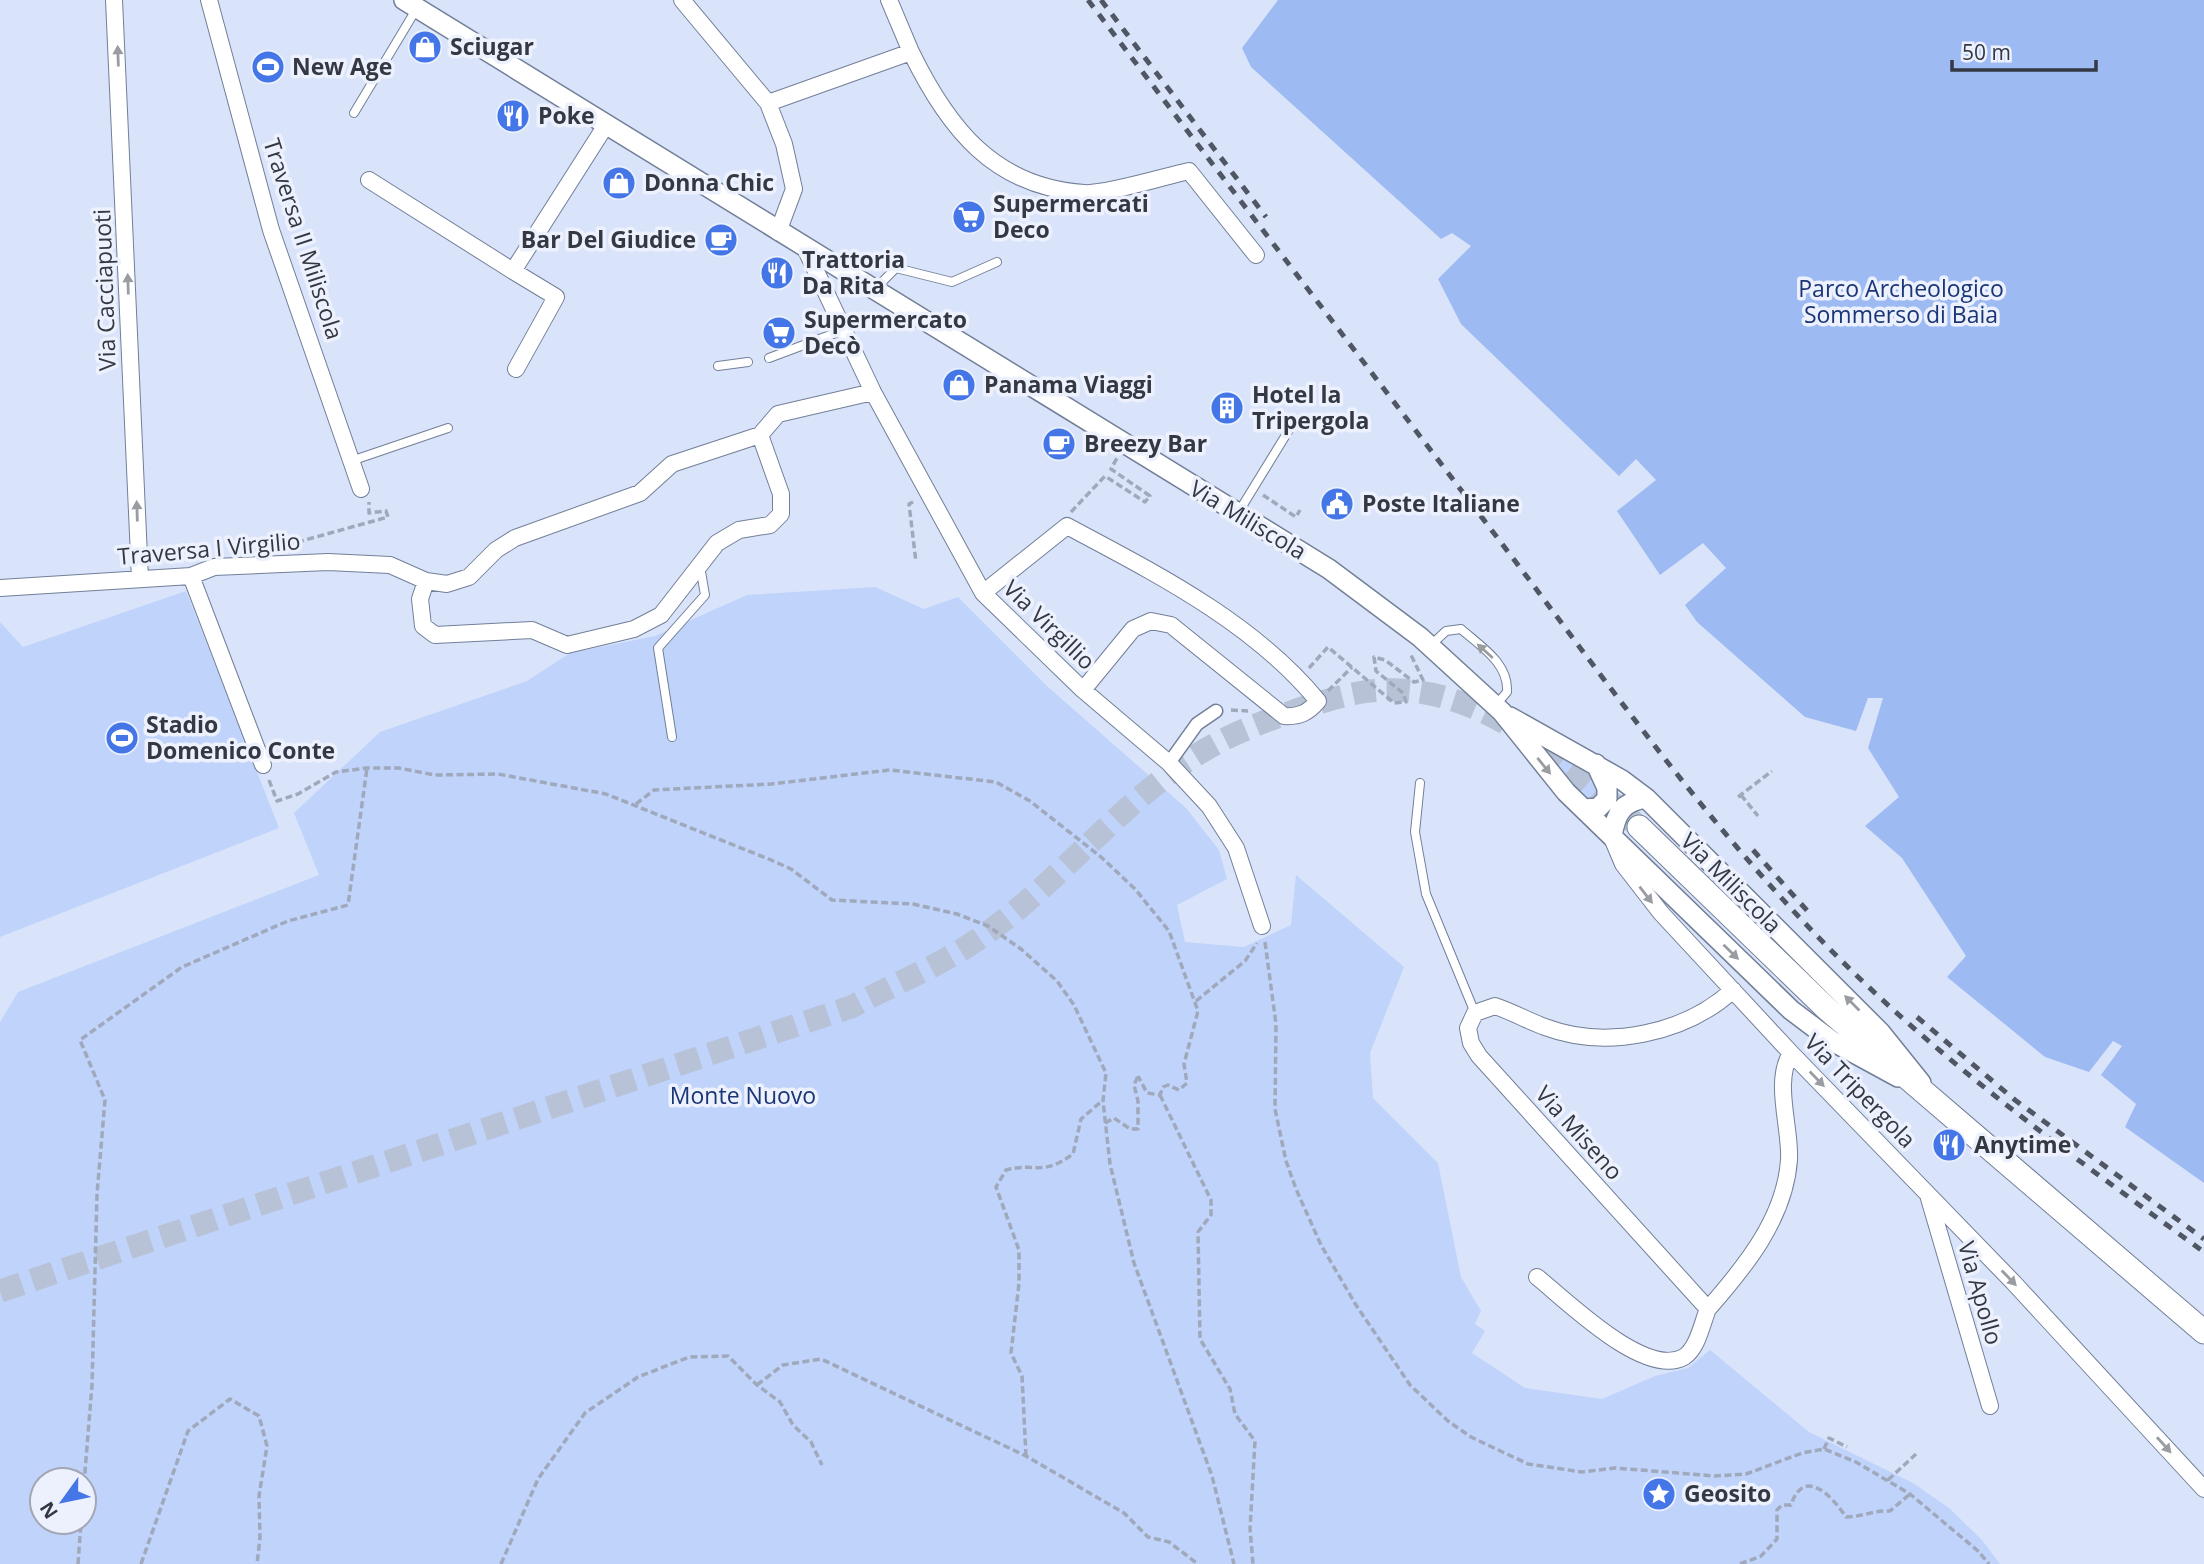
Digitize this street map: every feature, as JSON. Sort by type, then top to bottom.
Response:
[{"type":"main road","name":"Via Miliscola","points":[[1639,827],[1802,986],[2204,1332]]},
{"type":"street","name":"Via Cacciapuoti","points":[[114,0],[140,579]]},
{"type":"street","name":"Traversa II Miliscola","points":[[209,0],[271,230],[361,489]]},
{"type":"street","points":[[682,0],[768,103],[784,144],[794,189],[778,232]]},
{"type":"street","points":[[888,0],[930,92],[979,152],[1018,179],[1086,194],[1189,171],[1256,255]]},
{"type":"street","name":"Via Miliscola","points":[[414,3],[778,232],[1329,569],[1425,642],[1499,709],[1553,777],[1584,809],[1810,1026],[1855,1055],[1927,1092]]},
{"type":"street","points":[[768,103],[911,52]]},
{"type":"street","points":[[513,271],[607,125]]},
{"type":"street","points":[[369,180],[556,297],[516,369]]},
{"type":"street","name":"Via Virgillio","points":[[805,248],[841,331],[929,498],[983,593],[1083,690],[1169,763],[1209,806],[1236,848],[1262,926]]},
{"type":"street","name":"Traversa I Virgilio","points":[[0,588],[191,576],[214,567],[328,562],[390,565],[426,581],[447,584],[469,577],[496,550],[516,538],[640,493],[673,464],[760,435],[778,414],[873,393]]},
{"type":"street","points":[[426,581],[420,599],[423,626],[435,635],[532,630],[567,645],[634,629],[661,615],[717,543],[738,530],[770,525],[781,514],[781,494],[760,435]]},
{"type":"street","points":[[983,593],[1067,526],[1196,599],[1240,630],[1300,679],[1318,701],[1311,710],[1296,717],[1284,716],[1171,625],[1151,621],[1133,629],[1083,690]]},
{"type":"street","points":[[191,576],[263,765]]},
{"type":"street","name":"Via Miliscola","points":[[1499,709],[1596,764],[1646,798],[1880,1031],[1927,1092]]},
{"type":"street","points":[[1169,763],[1197,724],[1216,711]]},
{"type":"street","points":[[1584,809],[1598,808],[1607,799],[1607,788],[1596,764]]},
{"type":"street","points":[[1612,836],[1619,810],[1631,801],[1646,798]]},
{"type":"street","name":"Via Tripergola","points":[[1612,836],[1623,863],[1650,901],[2204,1489]]},
{"type":"street","points":[[1475,1013],[1495,1006],[1546,1028],[1613,1037],[1644,1034],[1679,1023],[1714,1006],[1732,990]]},
{"type":"street","name":"Via Miseno","points":[[1475,1013],[1468,1028],[1471,1043],[1479,1056],[1708,1309]]},
{"type":"street","points":[[1537,1277],[1622,1345],[1651,1359],[1674,1361],[1686,1356],[1698,1338],[1708,1309],[1737,1275],[1778,1211],[1789,1159],[1784,1077],[1791,1053]]},
{"type":"street","name":"Via Apollo","points":[[1927,1192],[1990,1406]]},
{"type":"lane","points":[[354,113],[414,3]]},
{"type":"lane","points":[[874,290],[896,268],[952,282],[997,262]]},
{"type":"lane","points":[[769,358],[841,331]]},
{"type":"lane","points":[[718,366],[748,362]]},
{"type":"lane","points":[[351,461],[448,428]]},
{"type":"lane","points":[[1238,513],[1289,429]]},
{"type":"lane","points":[[672,737],[658,648],[705,595],[699,563]]},
{"type":"lane","points":[[1425,642],[1446,631],[1461,629],[1501,665],[1506,675],[1507,692],[1499,709]]},
{"type":"lane","points":[[1420,783],[1415,832],[1426,894],[1475,1013]]},
{"type":"path","points":[[1067,526],[1068,516],[1105,476],[1145,502],[1150,496],[1111,468],[1125,444]]},
{"type":"path","points":[[1253,488],[1296,517],[1300,510]]},
{"type":"path","points":[[916,562],[909,504],[929,498]]},
{"type":"path","points":[[286,546],[388,517],[386,511]]},
{"type":"path","points":[[1300,679],[1328,647],[1394,703],[1406,702],[1403,693],[1376,671],[1374,657],[1385,660],[1414,682],[1423,680],[1410,656],[1425,642]]},
{"type":"path","points":[[1318,701],[1352,667]]},
{"type":"path","points":[[263,765],[277,801],[298,794],[336,772],[367,768],[399,768],[435,775],[498,774],[606,794],[771,860],[832,900],[912,904],[988,926],[1021,949],[1057,981],[1074,1005],[1106,1073],[1103,1101],[1110,1164],[1134,1263],[1212,1476],[1234,1564]]},
{"type":"path","points":[[85,1466],[92,1385],[97,1194],[105,1100],[80,1040],[182,967],[288,921],[348,905],[367,768]]},
{"type":"path","points":[[636,804],[654,790],[771,784],[890,770],[996,782],[1068,829],[1135,889],[1169,931],[1198,1011],[1184,1064],[1187,1083],[1179,1090],[1168,1085],[1163,1087],[1160,1095],[1211,1200],[1211,1215],[1198,1232],[1200,1339],[1230,1390],[1235,1414],[1255,1441],[1250,1529],[1253,1564]]},
{"type":"path","points":[[1758,817],[1740,796],[1772,771]]},
{"type":"path","points":[[1196,1001],[1245,961],[1264,934],[1276,1024],[1275,1109],[1296,1189],[1336,1273],[1410,1385],[1471,1437],[1528,1464],[1582,1472],[1615,1468],[1715,1476],[1746,1474],[1802,1452],[1824,1449],[1888,1480],[1910,1494],[1978,1551],[1989,1564]]},
{"type":"path","points":[[1104,1123],[1114,1118],[1130,1129],[1138,1129],[1138,1101],[1134,1085],[1138,1076],[1147,1093],[1160,1095]]},
{"type":"path","points":[[1026,1456],[1022,1376],[1011,1353],[1019,1283],[1019,1250],[996,1187],[1006,1170],[1021,1166],[1038,1171],[1059,1164],[1073,1154],[1081,1119],[1103,1101]]},
{"type":"path","points":[[501,1564],[538,1479],[585,1413],[638,1377],[689,1357],[728,1356],[757,1385],[780,1402],[793,1425],[811,1442],[822,1465]]},
{"type":"path","points":[[757,1385],[783,1365],[821,1359],[1026,1456],[1124,1513],[1148,1537],[1169,1542],[1198,1564]]},
{"type":"path","points":[[141,1564],[188,1431],[230,1399],[259,1416],[267,1446],[259,1496],[261,1538],[257,1564]]},
{"type":"path","points":[[1824,1449],[1829,1438],[1847,1447]]},
{"type":"path","points":[[1888,1480],[1916,1454]]},
{"type":"path","points":[[1740,1564],[1761,1556],[1777,1539],[1777,1510],[1782,1505],[1791,1505],[1796,1491],[1801,1487],[1819,1488],[1835,1500],[1846,1517],[1862,1517],[1875,1510],[1890,1511],[1910,1494]]},
{"type":"path","points":[[78,1564],[80,1536]]},
{"type":"green space","name":"Monte Nuovo","points":[[875,587],[924,609],[958,597],[1048,687],[1186,808],[1219,850],[1227,879],[1177,905],[1185,942],[1244,947],[1291,925],[1296,875],[1404,967],[1370,1053],[1373,1098],[1438,1163],[1461,1277],[1481,1311],[1475,1324],[1485,1331],[1472,1353],[1525,1388],[1602,1399],[1655,1376],[1688,1368],[1710,1350],[1809,1432],[1913,1483],[1949,1508],[1982,1540],[2000,1564],[0,1564],[0,1022],[18,992],[319,875],[294,813],[380,732],[527,681],[570,653],[655,636],[747,595]]},
{"type":"green space","name":"Stadio Domenico Conte","points":[[186,591],[279,828],[0,937],[0,622],[23,647]]},
{"type":"green space","points":[[1561,755],[1590,776],[1601,795],[1591,801],[1558,766],[1556,760]]},
{"type":"shaded area","name":"Parco Archeologico Sommerso di Baia","points":[[1278,0],[2204,0],[2204,1183],[2125,1127],[2136,1104],[2101,1075],[2122,1046],[2113,1041],[2089,1072],[2045,1057],[1947,977],[1966,956],[1902,858],[1865,826],[1899,797],[1868,748],[1883,698],[1868,698],[1856,731],[1805,717],[1697,622],[1685,605],[1726,568],[1703,543],[1660,575],[1617,511],[1656,480],[1636,459],[1619,476],[1461,324],[1438,279],[1471,246],[1452,233],[1441,239],[1251,67],[1242,48]]},
{"type":"tunnel","points":[[0,1291],[851,1007],[931,967],[1002,922],[1117,817],[1195,756],[1256,725],[1327,701],[1363,692],[1403,690],[1441,696],[1478,710],[1514,728],[1548,750],[1639,827]]},
{"type":"railway","points":[[1088,0],[1631,716],[1760,874],[1853,972],[1936,1048],[2113,1186],[2204,1252]]},
{"type":"railway","points":[[1101,0],[1266,217]]},
{"type":"railway","points":[[1753,850],[1811,915]]},
{"type":"railway","points":[[1917,1017],[2015,1100],[2204,1239]]},
{"type":"place","name":"Sciugar","points":[[425,47]]},
{"type":"place","name":"New Age","points":[[268,67]]},
{"type":"place","name":"Poke","points":[[513,116]]},
{"type":"place","name":"Donna Chic","points":[[619,183]]},
{"type":"place","name":"Supermercati Deco","points":[[969,217]]},
{"type":"place","name":"Bar Del Giudice","points":[[721,240]]},
{"type":"place","name":"Trattoria Da Rita","points":[[777,273]]},
{"type":"place","name":"Supermercato Decò","points":[[779,333]]},
{"type":"place","name":"Panama Viaggi","points":[[959,385]]},
{"type":"place","name":"Hotel la Tripergola","points":[[1227,408]]},
{"type":"place","name":"Breezy Bar","points":[[1059,444]]},
{"type":"place","name":"Poste Italiane","points":[[1337,504]]},
{"type":"place","name":"Stadio Domenico Conte","points":[[122,738]]},
{"type":"place","name":"Anytime","points":[[1949,1145]]},
{"type":"place","name":"Geosito","points":[[1659,1494]]}]
